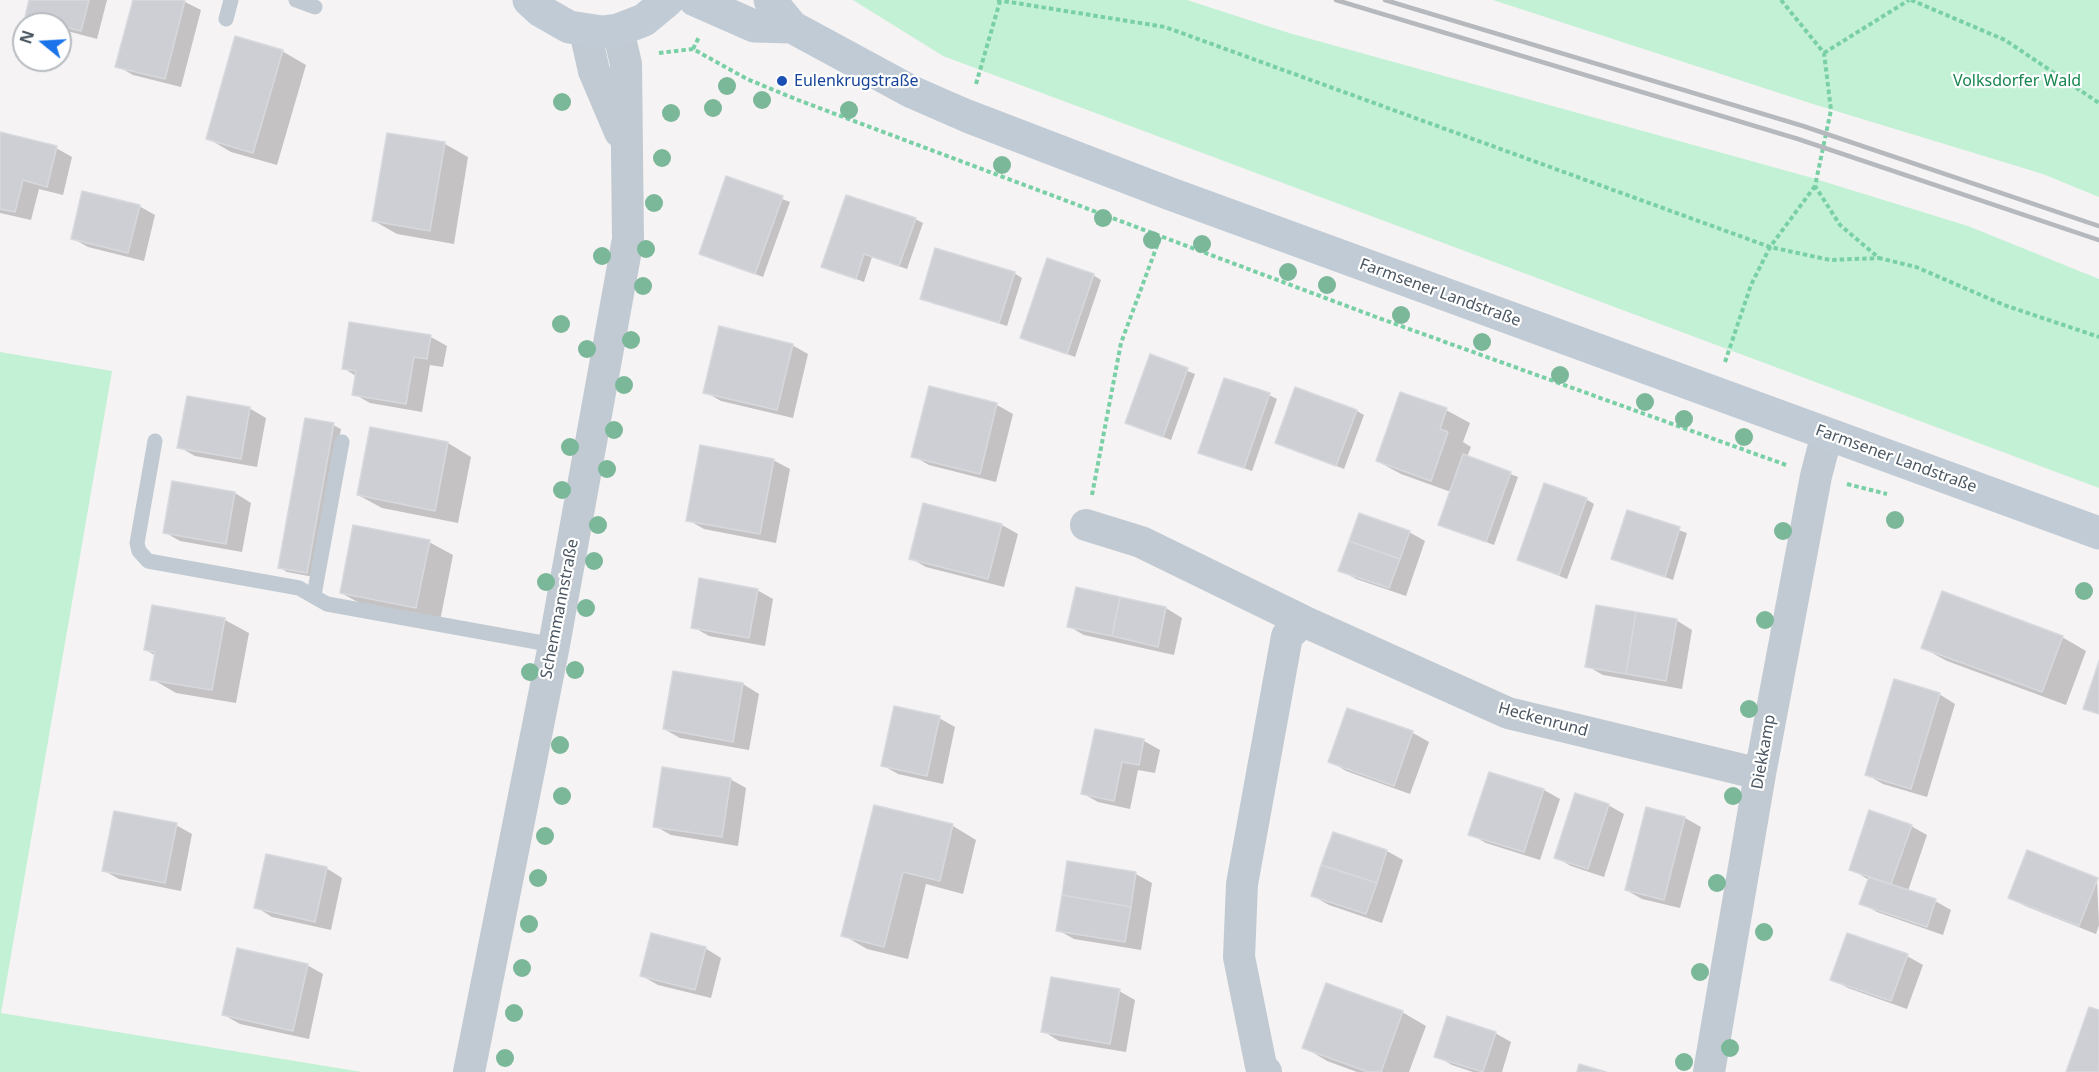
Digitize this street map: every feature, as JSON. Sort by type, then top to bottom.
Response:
[{"type":"main road","points":[[530,0],[554,20],[585,31],[618,30],[644,20],[668,0]]},
{"type":"main road","name":"Farmsener Landstraße","points":[[695,0],[754,26],[792,27]]},
{"type":"main road","name":"Farmsener Landstraße","points":[[770,0],[792,27],[912,92],[967,116],[1168,194],[2099,533]]},
{"type":"street","name":"Schemmannstraße","points":[[469,1072],[554,645],[628,239],[629,184],[625,144],[626,64],[618,30]]},
{"type":"street","name":"Schemmannstraße","points":[[585,31],[594,70],[625,144]]},
{"type":"street","name":"Diekkamp","points":[[1709,1072],[1760,774],[1816,476],[1827,434]]},
{"type":"street","name":"Heckenrund","points":[[1086,525],[1141,542],[1303,621],[1508,713],[1760,774]]},
{"type":"street","points":[[1266,1072],[1261,1066],[1239,957],[1242,884],[1287,636],[1303,621]]},
{"type":"lane","points":[[226,19],[231,0]]},
{"type":"lane","points":[[296,0],[315,7]]},
{"type":"lane","points":[[155,441],[137,543],[142,556],[156,563],[299,588],[327,604],[554,645]]},
{"type":"lane","points":[[314,595],[342,442]]},
{"type":"path","points":[[967,116],[998,0],[1165,27],[1770,247],[1830,260],[1879,258],[1916,267],[2004,304],[2099,337]]},
{"type":"path","points":[[1714,393],[1751,285],[1770,247],[1815,186],[1831,110],[1824,53],[1781,0]]},
{"type":"path","points":[[1824,53],[1910,0],[2005,40],[2099,103]]},
{"type":"path","points":[[654,54],[693,49],[747,79],[798,100],[1388,321],[1816,476],[1893,495]]},
{"type":"path","points":[[1815,186],[1840,225],[1879,258]]},
{"type":"path","points":[[1086,525],[1121,344],[1161,235]]},
{"type":"green space","points":[[853,0],[1187,0],[1289,33],[1809,177],[1968,226],[2099,279],[2099,488],[943,56]]},
{"type":"green space","name":"Volksdorfer Wald","points":[[1493,0],[2099,0],[2099,197],[2043,174],[1813,104]]},
{"type":"green space","points":[[0,352],[112,371],[1,1013],[362,1072],[0,1072]]},
{"type":"building","points":[[29,0],[89,0],[81,31],[72,29],[72,12],[26,12]]},
{"type":"building","points":[[133,0],[185,0],[165,79],[115,67]]},
{"type":"building","points":[[235,36],[283,50],[253,153],[206,139]]},
{"type":"building","points":[[0,132],[57,146],[47,187],[23,180],[15,212],[0,209]]},
{"type":"building","points":[[387,133],[445,142],[430,231],[372,221]]},
{"type":"building","points":[[726,176],[783,196],[755,274],[699,254]]},
{"type":"building","points":[[82,191],[140,205],[128,253],[71,239]]},
{"type":"building","points":[[846,195],[916,218],[899,266],[864,254],[856,279],[821,267]]},
{"type":"building","points":[[935,248],[1015,272],[999,323],[920,299]]},
{"type":"building","points":[[1047,258],[1094,274],[1067,354],[1020,338]]},
{"type":"building","points":[[349,322],[431,335],[427,359],[414,357],[406,404],[352,395],[356,371],[342,369]]},
{"type":"building","points":[[719,326],[793,344],[777,410],[703,393]]},
{"type":"building","points":[[1150,354],[1188,368],[1163,437],[1125,423]]},
{"type":"building","points":[[1224,378],[1270,393],[1244,468],[1198,453]]},
{"type":"building","points":[[929,386],[997,403],[980,474],[911,457]]},
{"type":"building","points":[[1295,387],[1357,410],[1336,466],[1275,443]]},
{"type":"building","points":[[1400,392],[1447,408],[1440,429],[1448,432],[1431,481],[1376,461]]},
{"type":"building","points":[[187,396],[250,407],[241,459],[177,448]]},
{"type":"building","points":[[305,418],[334,423],[307,573],[278,568]]},
{"type":"building","points":[[370,427],[448,442],[435,511],[357,495]]},
{"type":"building","points":[[700,445],[774,459],[760,534],[686,521]]},
{"type":"building","points":[[1463,454],[1511,472],[1486,542],[1438,525]]},
{"type":"building","points":[[172,481],[235,492],[226,544],[163,533]]},
{"type":"building","points":[[1544,483],[1587,498],[1559,575],[1517,560]]},
{"type":"building","points":[[923,503],[1002,524],[988,579],[909,559]]},
{"type":"building","points":[[1627,510],[1680,527],[1665,577],[1611,559]]},
{"type":"building","points":[[1359,513],[1410,531],[1400,559],[1349,541]]},
{"type":"building","points":[[353,525],[430,540],[416,608],[340,593]]},
{"type":"building","points":[[1349,541],[1400,559],[1389,588],[1338,571]]},
{"type":"building","points":[[699,578],[758,589],[749,638],[691,628]]},
{"type":"building","points":[[1076,587],[1120,597],[1112,636],[1067,627]]},
{"type":"building","points":[[1942,591],[2063,636],[2042,692],[1921,648]]},
{"type":"building","points":[[1120,597],[1166,607],[1158,647],[1112,636]]},
{"type":"building","points":[[152,605],[225,618],[212,690],[150,680],[155,652],[144,650]]},
{"type":"building","points":[[1596,605],[1636,612],[1626,674],[1585,667]]},
{"type":"building","points":[[1636,612],[1677,619],[1666,681],[1626,674]]},
{"type":"building","points":[[2099,661],[2099,714],[2083,709]]},
{"type":"building","points":[[673,671],[743,683],[733,742],[663,729]]},
{"type":"building","points":[[1894,679],[1940,693],[1911,789],[1865,775]]},
{"type":"building","points":[[894,706],[940,716],[927,776],[881,766]]},
{"type":"building","points":[[1347,708],[1413,731],[1394,786],[1328,762]]},
{"type":"building","points":[[1095,729],[1144,739],[1139,765],[1122,762],[1114,801],[1081,794]]},
{"type":"building","points":[[662,767],[731,778],[722,837],[653,827]]},
{"type":"building","points":[[1489,772],[1544,789],[1524,852],[1468,835]]},
{"type":"building","points":[[1575,793],[1609,804],[1588,869],[1554,858]]},
{"type":"building","points":[[874,805],[953,824],[940,881],[903,872],[884,947],[841,936]]},
{"type":"building","points":[[1646,807],[1685,817],[1664,900],[1625,890]]},
{"type":"building","points":[[1869,810],[1912,825],[1891,884],[1849,870]]},
{"type":"building","points":[[114,811],[177,823],[165,883],[102,871]]},
{"type":"building","points":[[1333,832],[1387,850],[1377,883],[1321,865]]},
{"type":"building","points":[[2027,850],[2098,878],[2079,926],[2008,898]]},
{"type":"building","points":[[266,854],[327,867],[315,922],[254,908]]},
{"type":"building","points":[[1067,861],[1136,872],[1131,907],[1062,895]]},
{"type":"building","points":[[1321,865],[1377,883],[1366,914],[1311,896]]},
{"type":"building","points":[[1869,877],[1936,899],[1927,927],[1859,904]]},
{"type":"building","points":[[1062,895],[1131,907],[1125,942],[1056,931]]},
{"type":"building","points":[[651,933],[706,947],[695,990],[640,976]]},
{"type":"building","points":[[1847,933],[1908,954],[1891,1001],[1830,980]]},
{"type":"building","points":[[237,948],[308,964],[293,1031],[222,1015]]},
{"type":"building","points":[[1051,977],[1120,989],[1110,1044],[1041,1032]]},
{"type":"building","points":[[1326,983],[1403,1011],[1381,1072],[1368,1072],[1302,1048]]},
{"type":"building","points":[[2089,1007],[2099,1010],[2099,1072],[2066,1072]]},
{"type":"building","points":[[1447,1016],[1496,1032],[1483,1072],[1434,1057]]},
{"type":"building","points":[[1579,1064],[1606,1072],[1577,1072]]},
{"type":"railway","points":[[1336,0],[1798,139],[2099,240]]},
{"type":"railway","points":[[1385,0],[1803,126],[2099,226]]},
{"type":"place","name":"Eulenkrugstraße","points":[[782,81]]}]
